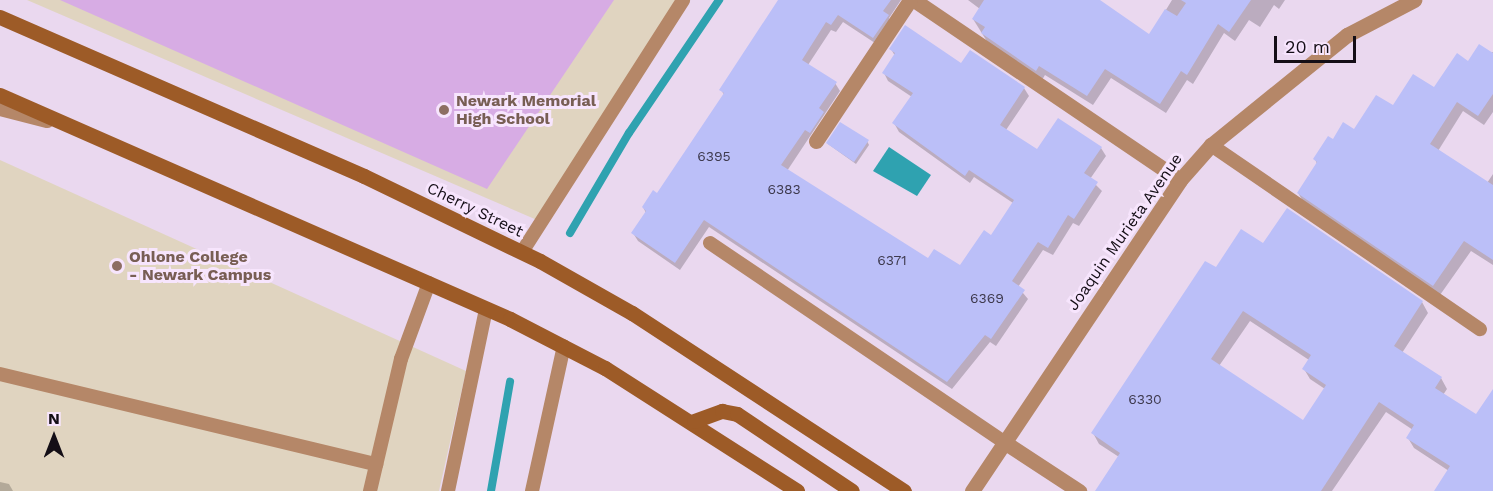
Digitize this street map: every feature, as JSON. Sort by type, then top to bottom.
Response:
[{"type":"main road","name":"Cherry Street","points":[[0,17],[364,177],[522,252],[632,313],[904,491]]},
{"type":"main road","points":[[0,95],[429,283],[564,346],[694,421],[797,491]]},
{"type":"main road","points":[[694,421],[722,411],[737,414],[852,491]]},
{"type":"street","points":[[816,141],[912,0],[1180,180]]},
{"type":"street","name":"Joaquin Murieta Avenue","points":[[972,491],[1180,180],[1210,145],[1347,35],[1414,0]]},
{"type":"street","points":[[1004,441],[1079,491]]},
{"type":"lane","points":[[522,252],[683,0]]},
{"type":"lane","points":[[0,109],[74,128]]},
{"type":"lane","points":[[1210,145],[1480,329]]},
{"type":"lane","points":[[710,243],[1004,441]]},
{"type":"lane","points":[[369,491],[401,359],[429,283]]},
{"type":"lane","points":[[448,491],[486,309]]},
{"type":"lane","points":[[532,491],[564,346]]},
{"type":"lane","points":[[0,374],[376,464]]},
{"type":"shaded area","name":"Newark Memorial High School","points":[[27,0],[676,0],[537,220]]},
{"type":"shaded area","name":"Newark Memorial High School","points":[[60,0],[614,0],[487,189]]},
{"type":"shaded area","name":"Ohlone College - Newark Campus","points":[[0,160],[466,371],[439,491],[0,491]]},
{"type":"water","points":[[889,147],[931,175],[917,196],[873,171]]},
{"type":"building","points":[[778,0],[891,0],[883,11],[889,15],[873,38],[838,15],[831,25],[826,22],[802,60],[837,82],[819,108],[824,112],[810,133],[805,130],[781,165],[928,258],[934,249],[960,265],[984,230],[991,235],[1014,200],[969,170],[965,176],[892,123],[913,93],[882,73],[895,53],[889,49],[905,25],[961,63],[970,50],[1025,87],[1000,125],[1037,149],[1058,118],[1102,147],[1084,173],[1098,182],[1074,219],[1068,215],[1048,248],[1038,242],[1012,281],[1025,290],[991,339],[985,335],[947,382],[704,220],[675,263],[631,233],[646,211],[642,207],[653,190],[657,193],[724,93],[719,90]]},
{"type":"building","points":[[984,0],[1100,0],[1149,34],[1165,9],[1177,16],[1186,3],[1181,0],[1251,0],[1229,32],[1218,24],[1187,75],[1181,71],[1160,104],[1105,69],[1087,96],[1039,66],[1036,71],[981,33],[985,27],[972,19]]},
{"type":"building","points":[[1479,44],[1493,53],[1493,94],[1478,116],[1457,102],[1430,144],[1493,185],[1493,260],[1464,241],[1433,286],[1297,193],[1317,162],[1313,159],[1328,136],[1333,139],[1343,122],[1354,129],[1376,95],[1393,105],[1413,74],[1434,87],[1457,53],[1468,61]]},
{"type":"building","points":[[840,122],[869,140],[854,162],[826,143]]},
{"type":"building","points":[[1287,208],[1423,301],[1394,346],[1442,377],[1435,388],[1476,414],[1493,389],[1493,491],[1434,491],[1450,466],[1406,438],[1414,425],[1379,402],[1321,491],[1095,491],[1120,453],[1091,433],[1205,261],[1216,267],[1241,229],[1263,243]],"holes":[[[1243,311],[1311,355],[1302,369],[1326,385],[1303,420],[1211,359]]]},
{"type":"waterway","points":[[570,233],[629,133],[719,0]]},
{"type":"waterway","points":[[491,491],[510,382]]},
{"type":"place","name":"Newark Memorial High School","points":[[444,110]]},
{"type":"place","name":"Ohlone College - Newark Campus","points":[[117,266]]}]
